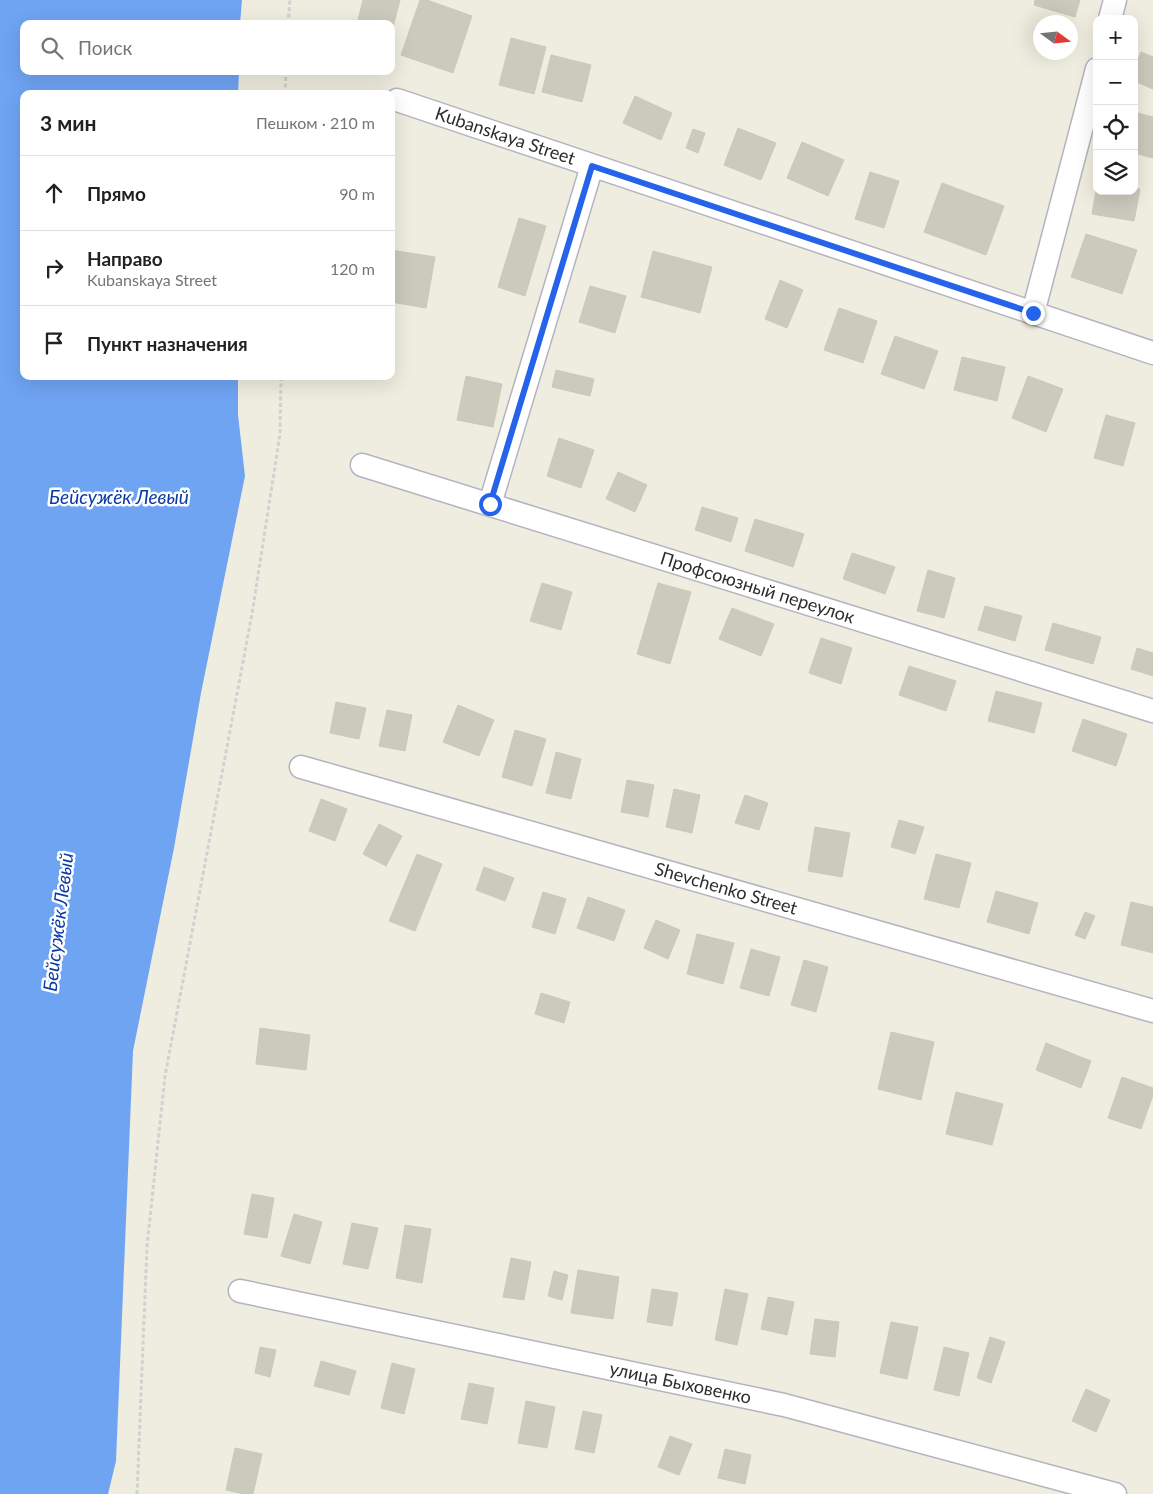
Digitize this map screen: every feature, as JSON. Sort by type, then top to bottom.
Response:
[{"type":"street","points":[[1111,15],[1114,0]]},
{"type":"street","points":[[1033,313],[1093,83]]},
{"type":"street","name":"Kubanskaya Street","points":[[397,100],[1153,354]]},
{"type":"street","points":[[490,504],[592,166]]},
{"type":"street","name":"Профсоюзный переулок","points":[[362,465],[1153,711]]},
{"type":"street","name":"Shevchenko Street","points":[[301,767],[1153,1011]]},
{"type":"street","name":"улица Быховенко","points":[[240,1291],[784,1405],[1115,1494]]},
{"type":"path","points":[[288,20],[290,0]]},
{"type":"path","points":[[286,75],[286,90]]},
{"type":"path","points":[[137,1494],[147,1246],[165,1076],[252,614],[280,434],[281,380]]},
{"type":"water","name":"Бейсужёк Левый","points":[[0,0],[242,0],[240,20],[20,20],[20,75],[239,75],[238,90],[20,90],[20,380],[238,380],[238,415],[245,476],[201,693],[174,848],[133,1051],[116,1461],[108,1494],[0,1494]]},
{"type":"building","points":[[363,0],[400,0],[395,20],[358,20]]},
{"type":"building","points":[[420,0],[427,0],[472,16],[453,73],[401,55]]},
{"type":"building","points":[[1035,0],[1080,0],[1076,15],[1068,15],[1034,5]]},
{"type":"building","points":[[511,38],[546,47],[534,94],[499,85]]},
{"type":"building","points":[[1141,52],[1153,57],[1153,89],[1138,83],[1138,59]]},
{"type":"building","points":[[551,55],[591,65],[582,102],[542,92]]},
{"type":"building","points":[[635,96],[672,113],[661,140],[623,123]]},
{"type":"building","points":[[1138,113],[1153,117],[1153,158],[1138,154]]},
{"type":"building","points":[[738,128],[776,143],[761,180],[724,165]]},
{"type":"building","points":[[693,129],[705,133],[698,153],[686,148]]},
{"type":"building","points":[[802,142],[844,160],[828,196],[787,178]]},
{"type":"building","points":[[870,172],[899,181],[884,228],[855,219]]},
{"type":"building","points":[[942,183],[1004,206],[986,255],[924,232]]},
{"type":"building","points":[[1138,189],[1140,189],[1134,221],[1092,214],[1095,195],[1138,195]]},
{"type":"building","points":[[519,218],[546,226],[525,296],[498,287]]},
{"type":"building","points":[[1086,234],[1137,250],[1122,294],[1071,277]]},
{"type":"building","points":[[395,251],[435,257],[426,308],[395,303]]},
{"type":"building","points":[[653,251],[712,267],[700,313],[641,297]]},
{"type":"building","points":[[780,280],[803,290],[787,328],[765,319]]},
{"type":"building","points":[[590,286],[626,296],[615,333],[579,322]]},
{"type":"building","points":[[839,308],[877,321],[863,363],[824,350]]},
{"type":"building","points":[[895,336],[938,351],[924,389],[881,374]]},
{"type":"building","points":[[962,357],[1005,367],[997,401],[954,390]]},
{"type":"building","points":[[556,370],[594,379],[590,396],[552,387]]},
{"type":"building","points":[[466,376],[502,384],[493,427],[457,420]]},
{"type":"building","points":[[1028,376],[1063,389],[1046,432],[1012,418]]},
{"type":"building","points":[[1106,415],[1135,423],[1123,466],[1094,458]]},
{"type":"building","points":[[559,438],[594,450],[581,488],[547,476]]},
{"type":"building","points":[[618,472],[647,485],[635,512],[606,499]]},
{"type":"building","points":[[702,507],[738,518],[731,542],[695,530]]},
{"type":"building","points":[[755,519],[804,534],[793,567],[745,551]]},
{"type":"building","points":[[852,553],[895,567],[885,594],[843,579]]},
{"type":"building","points":[[928,570],[955,578],[944,618],[917,611]]},
{"type":"building","points":[[542,583],[572,592],[561,630],[530,621]]},
{"type":"building","points":[[658,583],[691,592],[670,664],[637,654]]},
{"type":"building","points":[[985,606],[1022,616],[1015,641],[978,630]]},
{"type":"building","points":[[732,608],[774,624],[761,656],[719,639]]},
{"type":"building","points":[[1053,623],[1101,637],[1093,664],[1045,650]]},
{"type":"building","points":[[821,638],[852,648],[841,684],[809,673]]},
{"type":"building","points":[[1137,648],[1153,653],[1153,676],[1131,669]]},
{"type":"building","points":[[909,666],[956,681],[946,711],[899,695]]},
{"type":"building","points":[[996,691],[1042,703],[1034,733],[988,721]]},
{"type":"building","points":[[336,702],[366,708],[359,739],[330,733]]},
{"type":"building","points":[[458,705],[494,720],[479,756],[443,742]]},
{"type":"building","points":[[387,710],[412,715],[405,751],[379,746]]},
{"type":"building","points":[[1083,719],[1127,734],[1116,766],[1072,751]]},
{"type":"building","points":[[515,730],[546,739],[532,786],[502,777]]},
{"type":"building","points":[[556,752],[581,759],[571,799],[546,793]]},
{"type":"building","points":[[627,780],[654,785],[648,817],[621,812]]},
{"type":"building","points":[[674,789],[700,795],[692,833],[666,827]]},
{"type":"building","points":[[745,795],[768,803],[759,830],[735,823]]},
{"type":"building","points":[[321,799],[347,809],[335,841],[309,831]]},
{"type":"building","points":[[899,820],[924,827],[915,854],[891,847]]},
{"type":"building","points":[[379,824],[402,836],[386,866],[363,854]]},
{"type":"building","points":[[815,827],[850,833],[842,877],[808,871]]},
{"type":"building","points":[[417,854],[442,864],[415,931],[389,921]]},
{"type":"building","points":[[936,854],[971,863],[959,908],[924,899]]},
{"type":"building","points":[[484,867],[514,878],[505,901],[476,890]]},
{"type":"building","points":[[996,891],[1038,903],[1029,934],[987,922]]},
{"type":"building","points":[[543,892],[566,899],[555,934],[532,927]]},
{"type":"building","points":[[588,897],[625,910],[614,941],[577,928]]},
{"type":"building","points":[[1131,902],[1153,907],[1153,953],[1121,945]]},
{"type":"building","points":[[1085,912],[1095,916],[1085,939],[1075,935]]},
{"type":"building","points":[[656,920],[680,930],[668,959],[644,948]]},
{"type":"building","points":[[697,934],[734,943],[723,984],[687,974]]},
{"type":"building","points":[[751,949],[780,957],[769,996],[740,988]]},
{"type":"building","points":[[804,960],[828,967],[816,1012],[791,1005]]},
{"type":"building","points":[[541,993],[570,1002],[564,1023],[535,1014]]},
{"type":"building","points":[[260,1028],[310,1035],[306,1070],[256,1064]]},
{"type":"building","points":[[891,1032],[934,1042],[921,1100],[878,1089]]},
{"type":"building","points":[[1046,1043],[1091,1061],[1081,1088],[1036,1070]]},
{"type":"building","points":[[1122,1077],[1153,1088],[1153,1095],[1141,1129],[1108,1118]]},
{"type":"building","points":[[956,1092],[1003,1104],[992,1145],[946,1134]]},
{"type":"building","points":[[252,1194],[274,1198],[267,1238],[244,1234]]},
{"type":"building","points":[[294,1214],[322,1222],[310,1264],[281,1256]]},
{"type":"building","points":[[352,1223],[378,1228],[368,1269],[343,1264]]},
{"type":"building","points":[[405,1225],[431,1229],[422,1283],[396,1278]]},
{"type":"building","points":[[511,1258],[531,1262],[524,1300],[503,1297]]},
{"type":"building","points":[[578,1270],[619,1277],[613,1319],[571,1313]]},
{"type":"building","points":[[554,1271],[568,1275],[562,1300],[548,1296]]},
{"type":"building","points":[[652,1289],[678,1293],[672,1326],[647,1322]]},
{"type":"building","points":[[725,1289],[748,1294],[737,1345],[715,1340]]},
{"type":"building","points":[[768,1297],[794,1302],[787,1335],[761,1329]]},
{"type":"building","points":[[815,1319],[839,1322],[835,1357],[810,1354]]},
{"type":"building","points":[[891,1322],[918,1327],[907,1379],[880,1373]]},
{"type":"building","points":[[990,1337],[1005,1342],[991,1383],[977,1378]]},
{"type":"building","points":[[260,1347],[276,1350],[270,1377],[255,1373]]},
{"type":"building","points":[[944,1347],[969,1353],[959,1396],[934,1390]]},
{"type":"building","points":[[321,1361],[356,1371],[349,1395],[314,1386]]},
{"type":"building","points":[[392,1363],[415,1369],[404,1414],[381,1408]]},
{"type":"building","points":[[469,1383],[494,1388],[487,1424],[461,1419]]},
{"type":"building","points":[[1086,1389],[1110,1400],[1096,1432],[1072,1421]]},
{"type":"building","points":[[526,1401],[555,1407],[547,1448],[518,1443]]},
{"type":"building","points":[[583,1411],[602,1415],[594,1453],[575,1449]]},
{"type":"building","points":[[670,1436],[692,1444],[679,1475],[658,1467]]},
{"type":"building","points":[[235,1448],[262,1454],[253,1494],[226,1490]]},
{"type":"building","points":[[725,1449],[751,1455],[745,1484],[718,1478]]},
{"type":"route","points":[[490,504],[592,166],[1033,313]]}]
